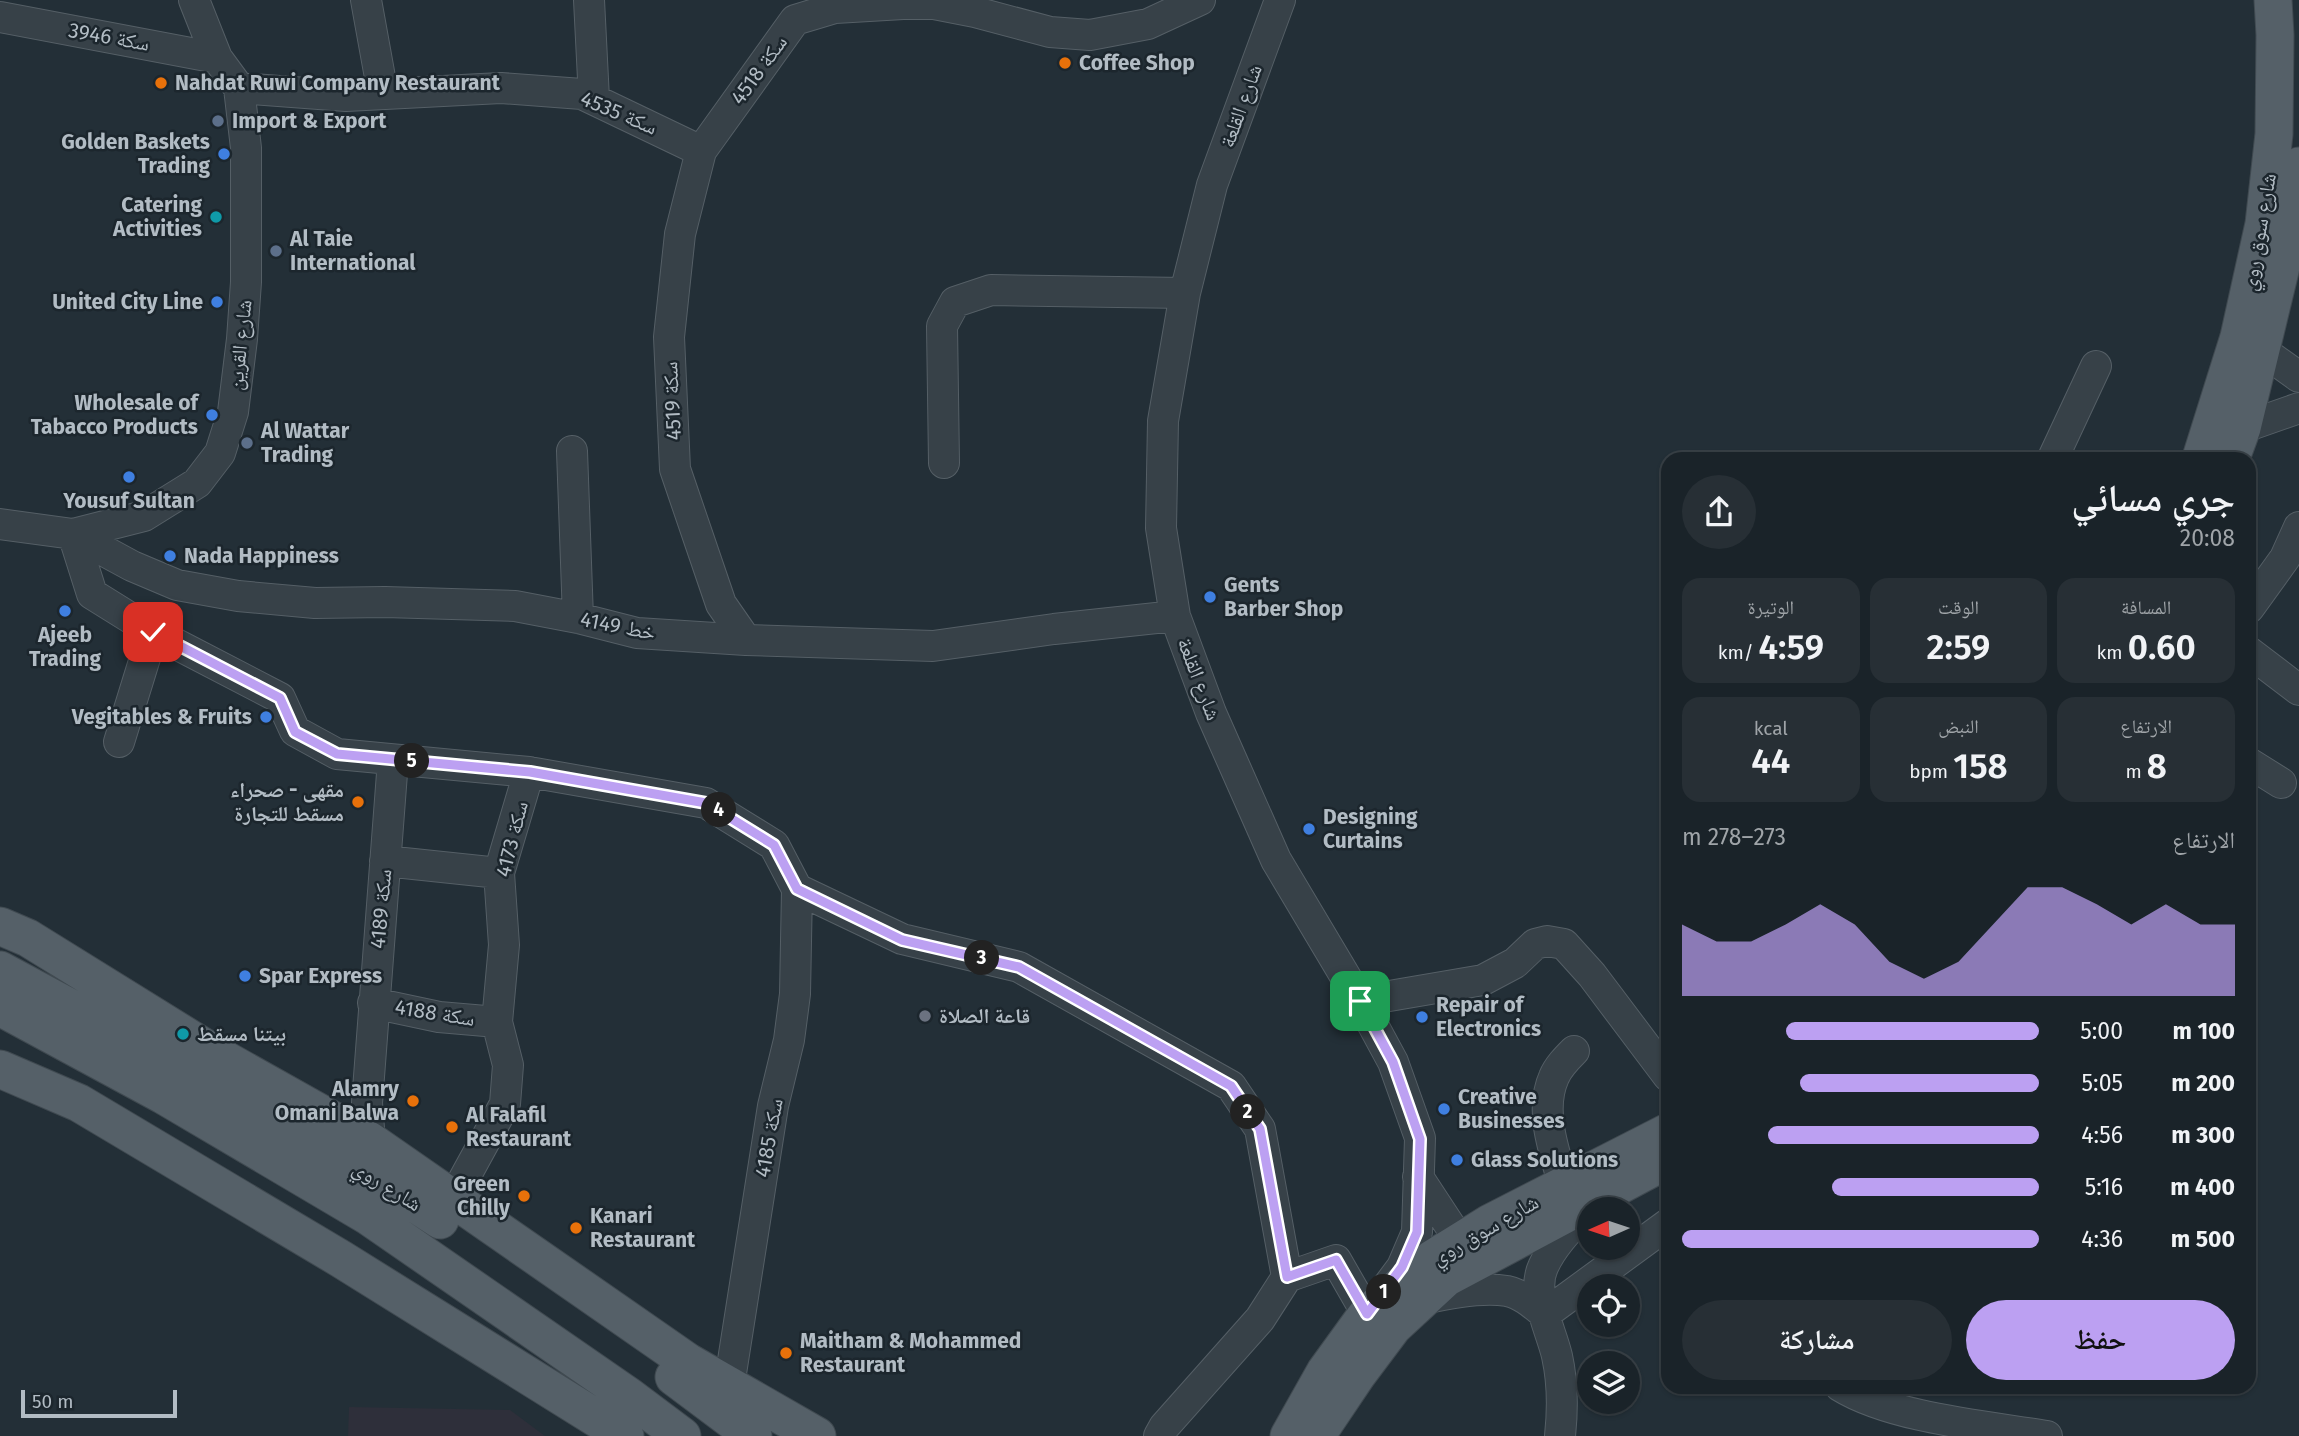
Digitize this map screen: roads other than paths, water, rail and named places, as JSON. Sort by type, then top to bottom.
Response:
[{"type":"main road","name":"شارع سوق روي","points":[[2203,452],[2239,337],[2264,223],[2274,134],[2273,0]]},
{"type":"main road","name":"شارع سوق روي","points":[[2236,443],[2291,225],[2298,174]]},
{"type":"main road","points":[[0,926],[28,938],[215,1054],[370,1142],[688,1362],[817,1436]]},
{"type":"main road","points":[[0,951],[130,1002]]},
{"type":"main road","name":"شارع روي","points":[[0,970],[388,1185],[665,1370],[753,1436]]},
{"type":"main road","name":"شارع روي","points":[[0,1007],[163,1096],[368,1216],[630,1397],[682,1436]]},
{"type":"main road","points":[[0,1053],[341,1259],[625,1436]]},
{"type":"main road","points":[[0,1069],[79,1103]]},
{"type":"main road","name":"شارع سوق روي","points":[[1289,1436],[1325,1372],[1367,1314],[1432,1259],[1490,1223],[1661,1136]]},
{"type":"main road","name":"شارع سوق روي","points":[[1316,1436],[1393,1327],[1446,1278],[1661,1164]]},
{"type":"street","name":"شارع القرين","points":[[0,524],[73,534],[144,516],[197,483],[220,453],[233,412],[246,282],[246,148],[239,88],[217,58],[194,0]]},
{"type":"street","points":[[366,0],[383,94]]},
{"type":"street","points":[[589,0],[594,99]]},
{"type":"street","name":"سكة 4518","points":[[701,150],[797,10],[934,4],[1050,32],[1090,35],[1146,12],[1200,0]]},
{"type":"street","name":"شارع القلعة","points":[[1280,0],[1212,185],[1185,293],[1163,421],[1161,528],[1175,616],[1210,713],[1276,860],[1393,1062],[1420,1139],[1417,1232],[1402,1267],[1367,1314]]},
{"type":"street","name":"سكة 3946","points":[[0,17],[217,58]]},
{"type":"street","name":"سكة 4535","points":[[239,88],[346,96],[500,88],[582,94],[701,150]]},
{"type":"street","name":"سكة 4519","points":[[701,150],[680,234],[669,338],[676,469],[721,604],[746,640]]},
{"type":"street","points":[[944,463],[942,326],[955,302],[991,290],[1185,293]]},
{"type":"street","points":[[2260,349],[2299,377]]},
{"type":"street","points":[[2056,452],[2096,366]]},
{"type":"street","points":[[2236,443],[2299,408]]},
{"type":"street","points":[[572,451],[578,618]]},
{"type":"street","points":[[2256,598],[2285,558],[2299,527]]},
{"type":"street","points":[[73,534],[92,594],[153,632],[280,698],[295,732],[337,754],[530,772]]},
{"type":"street","name":"4149 خط","points":[[73,534],[132,566],[177,585],[237,596],[315,603],[514,606],[637,633],[746,640],[933,646],[1175,616]]},
{"type":"street","points":[[119,742],[153,632]]},
{"type":"street","points":[[2256,657],[2299,690]]},
{"type":"street","name":"سكة 4189","points":[[370,1142],[367,1103],[373,1003],[393,760]]},
{"type":"street","points":[[2256,767],[2281,783]]},
{"type":"street","name":"سكة 4173","points":[[453,1199],[505,1104],[508,1065],[497,1022],[504,945],[499,873],[530,772],[706,803],[774,845],[797,889]]},
{"type":"street","points":[[385,861],[499,873]]},
{"type":"street","points":[[797,889],[902,940],[1019,967],[1231,1086],[1260,1129],[1287,1277]]},
{"type":"street","name":"سكة 4185","points":[[729,1385],[773,1106],[789,1040],[795,994],[797,889]]},
{"type":"street","points":[[1360,1001],[1483,980],[1515,963],[1535,944],[1564,944],[1592,975],[1661,1067]]},
{"type":"street","name":"سكة 4188","points":[[373,1003],[439,1017],[497,1022]]},
{"type":"street","points":[[1564,1185],[1552,1147],[1548,1104],[1554,1077],[1574,1051]]},
{"type":"street","points":[[1419,1177],[1460,1241]]},
{"type":"street","points":[[1560,1436],[1564,1401],[1557,1356],[1541,1295],[1542,1268],[1562,1238],[1600,1196]]},
{"type":"street","points":[[1545,1314],[1661,1229]]},
{"type":"street","points":[[1159,1436],[1260,1319],[1287,1277],[1336,1260],[1367,1314]]},
{"type":"street","points":[[1424,1299],[1454,1293],[1508,1291],[1527,1299],[1545,1314]]},
{"type":"street","points":[[1852,1394],[1910,1413],[2047,1436]]},
{"type":"place","name":"Coffee Shop","points":[[1065,63]]},
{"type":"place","name":"Nahdat Ruwi Company Restaurant","points":[[161,83]]},
{"type":"place","name":"Import & Export","points":[[218,121]]},
{"type":"place","name":"Golden Baskets Trading","points":[[224,154]]},
{"type":"place","name":"Catering Activities","points":[[216,217]]},
{"type":"place","name":"Al Taie International","points":[[276,251]]},
{"type":"place","name":"United City Line","points":[[217,302]]},
{"type":"place","name":"Wholesale of Tabacco Products","points":[[212,415]]},
{"type":"place","name":"Al Wattar Trading","points":[[247,443]]},
{"type":"place","name":"Yousuf Sultan","points":[[129,477]]},
{"type":"place","name":"Nada Happiness","points":[[170,556]]},
{"type":"place","name":"Gents Barber Shop","points":[[1210,597]]},
{"type":"place","name":"Ajeeb Trading","points":[[65,611]]},
{"type":"place","name":"Vegitables & Fruits","points":[[266,717]]},
{"type":"place","name":"مقهى - صحراء مسقط للتجارة","points":[[358,802]]},
{"type":"place","name":"Designing Curtains","points":[[1309,829]]},
{"type":"place","name":"Spar Express","points":[[245,976]]},
{"type":"place","name":"قاعة الصلاة","points":[[925,1016]]},
{"type":"place","name":"Repair of Electronics","points":[[1422,1017]]},
{"type":"place","name":"بيتنا مسقط","points":[[183,1034]]},
{"type":"place","name":"Alamry Omani Balwa","points":[[413,1101]]},
{"type":"place","name":"Creative Businesses","points":[[1444,1109]]},
{"type":"place","name":"Al Falafil Restaurant","points":[[452,1127]]},
{"type":"place","name":"Glass Solutions","points":[[1457,1160]]},
{"type":"place","name":"Green Chilly","points":[[524,1196]]},
{"type":"place","name":"Kanari Restaurant","points":[[576,1228]]},
{"type":"place","name":"Maitham & Mohammed Restaurant","points":[[786,1353]]}]
